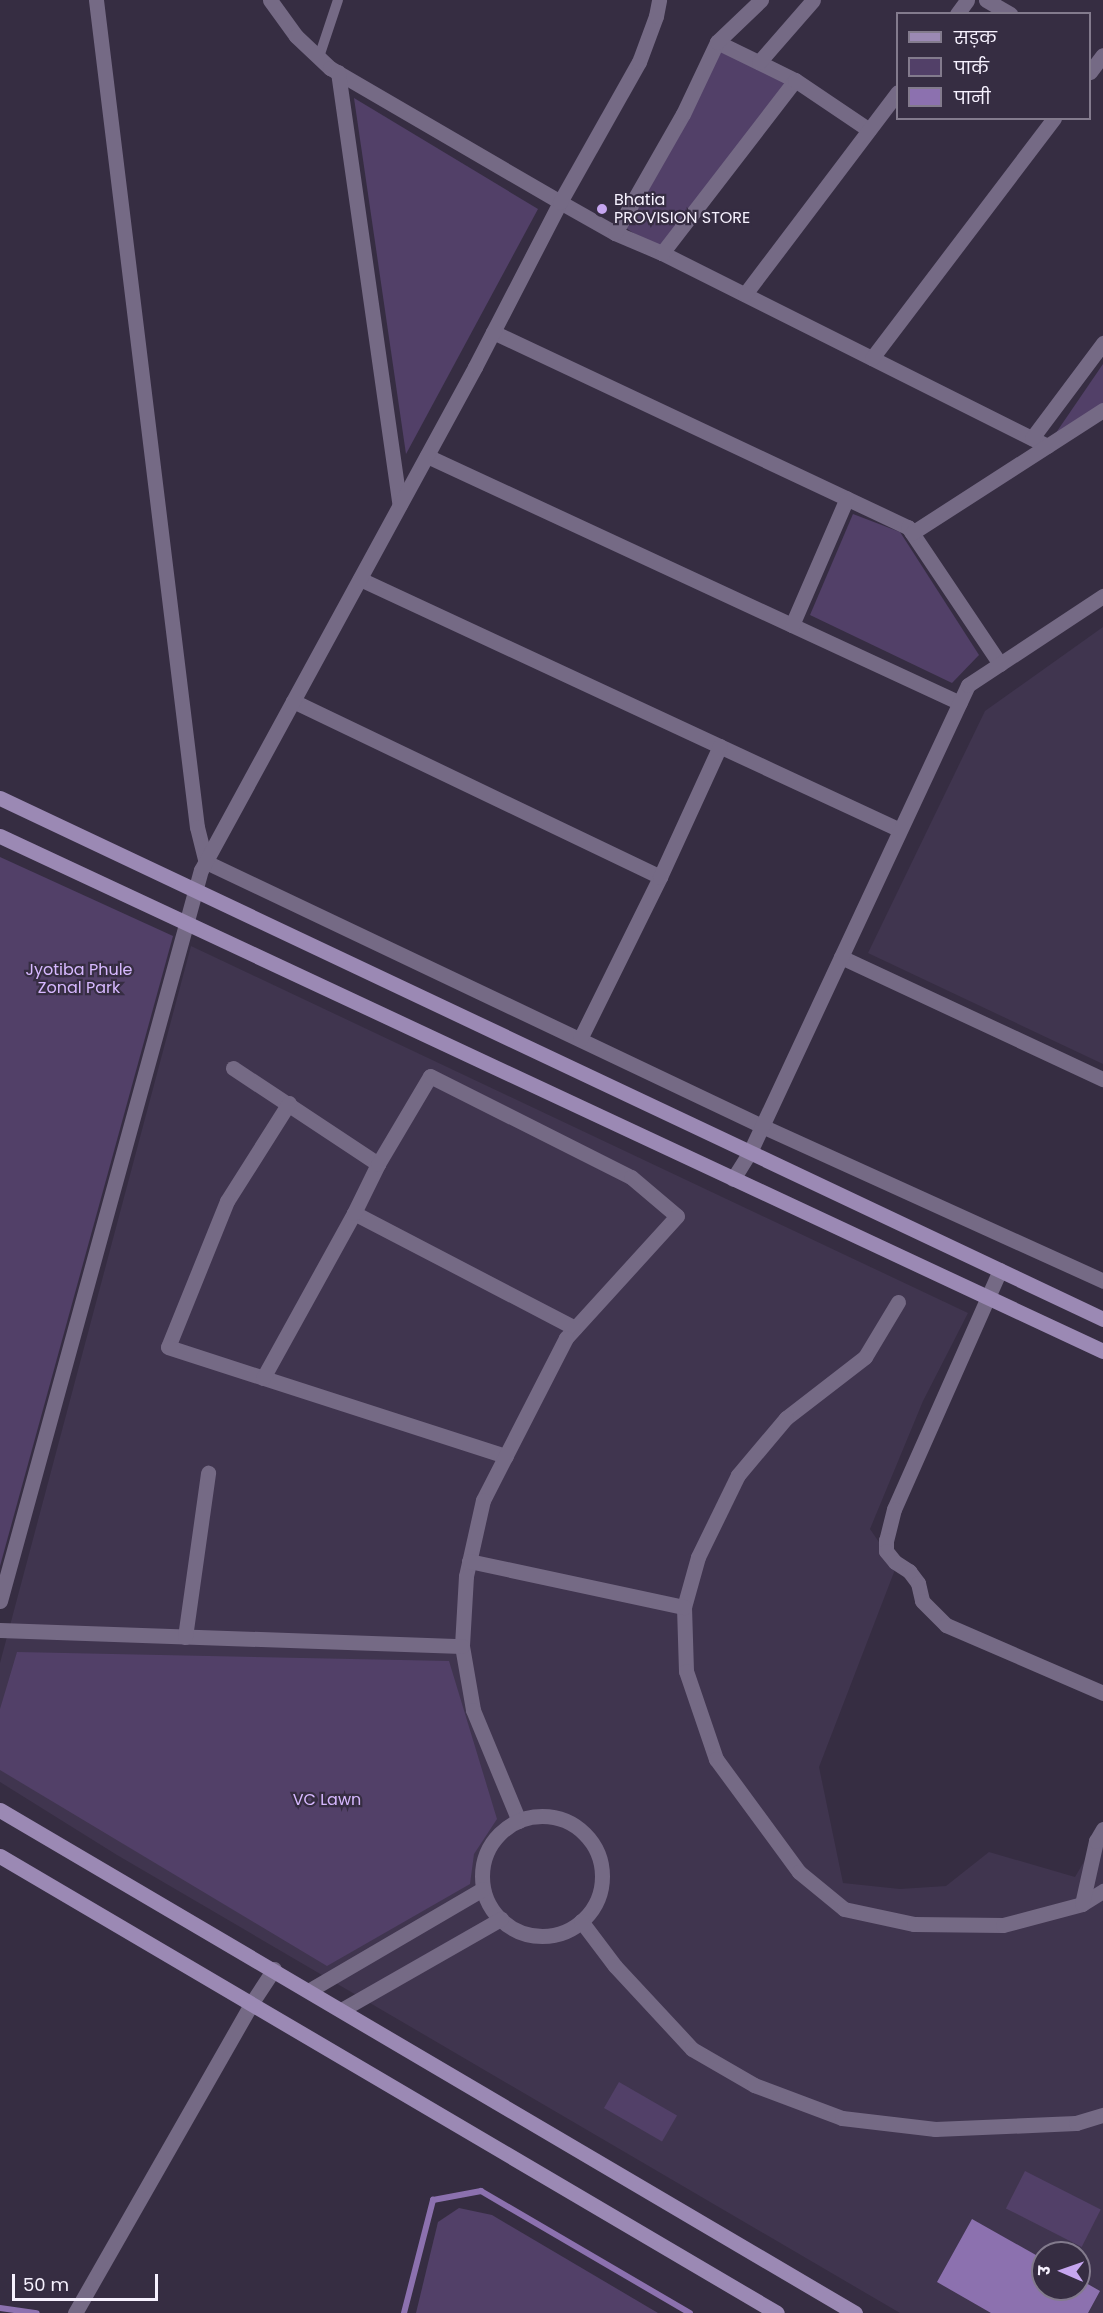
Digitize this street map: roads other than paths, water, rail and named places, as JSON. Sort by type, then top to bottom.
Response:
[{"type":"street","points":[[96,0],[196,816],[206,862]]},
{"type":"street","points":[[270,0],[296,36],[338,72],[560,202],[615,232],[745,294],[1047,446]]},
{"type":"street","points":[[0,1601],[195,889],[206,862],[427,456],[560,202],[639,62],[656,16],[659,0]]},
{"type":"street","points":[[615,232],[683,114],[717,42],[761,0]]},
{"type":"street","points":[[759,62],[813,0]]},
{"type":"street","points":[[986,0],[1007,12]]},
{"type":"street","points":[[717,42],[795,80],[868,130]]},
{"type":"street","points":[[338,72],[400,505]]},
{"type":"street","points":[[662,253],[795,80]]},
{"type":"street","points":[[745,294],[896,93]]},
{"type":"street","points":[[872,358],[1052,120]]},
{"type":"street","points":[[493,332],[908,527],[1000,664]]},
{"type":"street","points":[[1032,438],[1103,343]]},
{"type":"street","points":[[912,532],[1103,410]]},
{"type":"street","points":[[427,456],[960,703]]},
{"type":"street","points":[[792,625],[847,498]]},
{"type":"street","points":[[360,579],[900,830]]},
{"type":"street","points":[[733,1179],[750,1152],[968,685],[1103,596]]},
{"type":"street","points":[[293,701],[660,877]]},
{"type":"street","points":[[580,1039],[660,877],[720,746]]},
{"type":"street","points":[[0,798],[1103,1318]]},
{"type":"street","points":[[0,836],[1103,1351]]},
{"type":"street","points":[[206,862],[762,1125],[1103,1281]]},
{"type":"street","points":[[841,957],[1103,1079]]},
{"type":"street","points":[[233,1068],[378,1164]]},
{"type":"street","points":[[263,1378],[354,1213],[378,1164],[430,1076],[631,1177],[677,1216],[566,1338],[483,1500],[466,1576],[462,1647],[473,1710],[519,1821]]},
{"type":"street","points":[[289,1103],[227,1201],[168,1347],[506,1456]]},
{"type":"street","points":[[354,1213],[575,1328]]},
{"type":"street","points":[[1000,1270],[894,1509],[886,1540],[886,1551],[895,1563],[909,1571],[918,1583],[922,1601],[946,1625],[1103,1694]]},
{"type":"street","points":[[898,1302],[865,1357],[786,1418],[738,1475],[698,1557],[684,1607],[686,1671],[716,1759],[799,1872],[844,1909],[914,1924],[1003,1925],[1082,1904],[1103,1891]]},
{"type":"street","points":[[185,1636],[207,1473]]},
{"type":"street","points":[[469,1561],[684,1607]]},
{"type":"street","points":[[0,1630],[462,1647]]},
{"type":"street","points":[[0,1810],[343,2009],[855,2313]]},
{"type":"street","points":[[551,1815],[574,1824],[594,1844],[601,1862],[602,1887],[594,1908],[576,1926],[555,1935],[532,1936],[510,1927],[492,1910],[483,1889],[483,1862],[491,1843],[510,1824],[529,1816],[551,1815]]},
{"type":"street","points":[[1082,1904],[1096,1841],[1103,1829]]},
{"type":"street","points":[[0,1856],[777,2313]]},
{"type":"street","points":[[310,1990],[483,1889]]},
{"type":"street","points":[[343,2009],[501,1919]]},
{"type":"street","points":[[582,1921],[615,1966],[692,2049],[754,2085],[842,2118],[935,2129],[1076,2123],[1103,2115]]},
{"type":"street","points":[[75,2313],[251,2004],[274,1969]]},
{"type":"lane","points":[[319,57],[338,0]]},
{"type":"water","points":[[972,2219],[1031,2252],[1031,2301],[1091,2301],[1091,2286],[1100,2291],[1088,2313],[991,2313],[937,2282]]},
{"type":"waterway","points":[[404,2313],[433,2200],[481,2191],[690,2313]]},
{"type":"waterway","points":[[0,2308],[37,2313]]},
{"type":"place","name":"Bhatia PROVISION STORE","points":[[602,209]]},
{"type":"park label","name":"Jyotiba Phule Zonal Park","points":[[79,979]]},
{"type":"park label","name":"VC Lawn","points":[[327,1800]]}]
